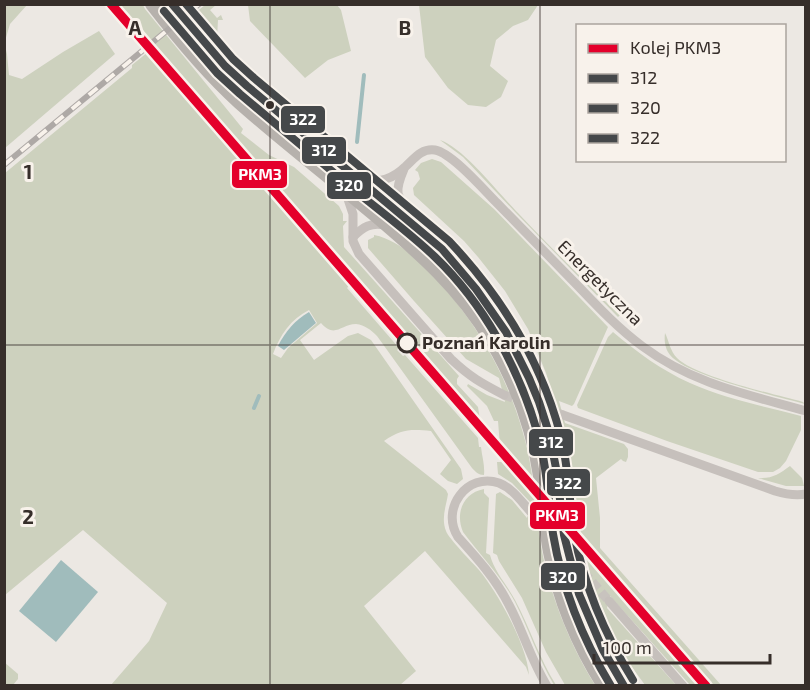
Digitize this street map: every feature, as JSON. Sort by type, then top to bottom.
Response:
[{"type":"main road","points":[[152,4],[174,33],[232,95],[425,257],[461,296],[485,331],[506,368],[523,407],[534,447],[550,552],[557,582],[575,631],[604,686]]},
{"type":"main road","points":[[172,4],[225,66],[425,235],[461,269],[487,302],[508,334],[531,380],[543,413],[555,459],[564,533],[573,573],[582,603],[595,633],[624,686]]},
{"type":"street","name":"Energetyczna","points":[[358,179],[383,180],[404,169],[414,158],[425,151],[435,150],[444,154],[475,180],[615,323],[650,352],[676,368],[710,384],[806,411]]},
{"type":"street","points":[[404,169],[399,195],[425,235]]},
{"type":"street","points":[[344,189],[353,214],[354,244],[359,254],[451,359],[477,381],[504,395]]},
{"type":"street","points":[[353,237],[367,225],[387,225]]},
{"type":"street","points":[[563,416],[775,491],[793,495],[806,494]]},
{"type":"street","points":[[530,511],[505,486],[484,481],[466,488],[458,496],[453,508],[452,522],[458,537],[491,576],[509,604],[531,656],[547,686]]},
{"type":"street","points":[[609,601],[683,686]]},
{"type":"green space","points":[[5,4],[27,5],[10,24],[5,41]]},
{"type":"green space","points":[[116,5],[143,5],[243,129],[241,133],[269,155],[294,167],[339,206],[343,214],[343,221],[347,221],[343,226],[344,247],[459,376],[457,384],[478,407],[480,420],[327,246]]},
{"type":"green space","points":[[182,5],[186,5],[194,14],[205,5],[216,5],[210,10],[217,18],[221,15],[223,20],[218,20],[217,39],[222,40],[220,45],[202,27]]},
{"type":"green space","points":[[248,5],[337,5],[341,10],[351,51],[328,60],[305,78],[250,21]]},
{"type":"green space","points":[[419,5],[538,5],[528,20],[513,26],[496,40],[490,66],[508,81],[501,97],[486,107],[468,105],[448,88],[425,57]]},
{"type":"green space","points":[[99,31],[115,54],[5,148],[5,46],[9,75],[22,79]]},
{"type":"green space","points":[[148,52],[346,278],[351,284],[347,288],[399,348],[397,350],[403,356],[405,355],[478,438],[484,475],[472,468],[377,336],[365,327],[356,324],[330,330],[321,323],[300,340],[314,360],[348,336],[358,333],[371,340],[461,469],[463,479],[457,484],[448,481],[440,474],[451,460],[431,431],[406,431],[384,441],[446,490],[448,494],[444,517],[446,531],[479,570],[503,605],[523,649],[529,675],[526,667],[425,551],[364,606],[416,671],[400,685],[111,685],[149,641],[167,603],[83,530],[5,595],[5,173],[132,68],[132,65]],"holes":[[[309,310],[317,323],[288,348],[281,358],[273,354],[279,340],[297,318]]]},
{"type":"green space","points":[[440,140],[449,144],[470,161],[552,248],[610,306],[621,314],[618,317],[463,157]]},
{"type":"green space","points":[[432,159],[441,162],[494,209],[608,327],[574,404],[572,406],[559,401],[565,423],[624,444],[628,449],[626,462],[621,459],[596,478],[600,548],[721,685],[711,685],[594,549],[591,561],[613,587],[619,590],[700,685],[690,685],[610,596],[607,608],[676,685],[645,685],[631,666],[612,632],[592,582],[580,529],[573,471],[565,433],[546,373],[528,329],[505,291],[464,241],[414,195],[413,188],[420,179],[415,170],[421,163]]},
{"type":"green space","points":[[374,235],[399,246],[433,276],[476,329],[499,369],[516,411],[527,447],[541,546],[555,600],[577,652],[595,685],[565,685],[546,652],[522,598],[497,555],[493,553],[496,494],[500,492],[512,500],[527,518],[532,504],[512,483],[498,474],[497,462],[501,462],[500,453],[525,482],[527,477],[500,446],[498,421],[494,421],[487,406],[467,386],[468,384],[505,402],[499,378],[466,359],[414,301],[368,248],[368,240]]},
{"type":"green space","points":[[613,332],[650,360],[703,389],[801,416],[801,430],[786,461],[773,472],[758,472],[578,408],[577,405],[608,337]]},
{"type":"green space","points":[[665,333],[677,358],[687,365],[718,378],[805,404],[733,384],[713,378],[679,363],[667,350]]},
{"type":"green space","points":[[790,466],[802,478],[804,486],[786,486],[758,478],[775,475]]},
{"type":"green space","points":[[484,489],[484,493],[489,498],[486,553],[490,555],[515,600],[556,685],[543,665],[509,592],[463,532],[460,518],[463,505],[471,495]]},
{"type":"green space","points":[[4,662],[18,674],[18,679],[13,685],[5,685]]},
{"type":"water","points":[[309,312],[316,323],[284,350],[278,346],[291,327]]},
{"type":"water","points":[[61,560],[98,592],[56,642],[19,611]]},
{"type":"waterway","points":[[357,142],[364,75]]},
{"type":"waterway","points":[[254,408],[259,396]]},
{"type":"tunnel","points":[[504,395],[563,415]]},
{"type":"tunnel","points":[[530,511],[609,601]]},
{"type":"railway","points":[[4,165],[199,4]]},
{"type":"rail line","name":"PKM3","points":[[111,4],[706,686]]},
{"type":"transit line","name":"312","points":[[172,4],[225,66],[247,86],[442,249],[476,289],[506,332],[529,378],[549,433],[557,473],[564,535],[579,594],[603,650],[624,686]]},
{"type":"transit line","name":"322","points":[[186,4],[233,59],[254,78],[449,241],[503,308],[531,357],[553,410],[564,449],[578,553],[597,610],[613,646],[633,680]]},
{"type":"transit line","name":"320","points":[[164,11],[217,73],[240,94],[435,257],[453,275],[484,316],[509,360],[529,407],[543,457],[553,534],[562,574],[583,632],[611,686]]},
{"type":"place","name":"Poznań Karolin","points":[[407,343]]}]
